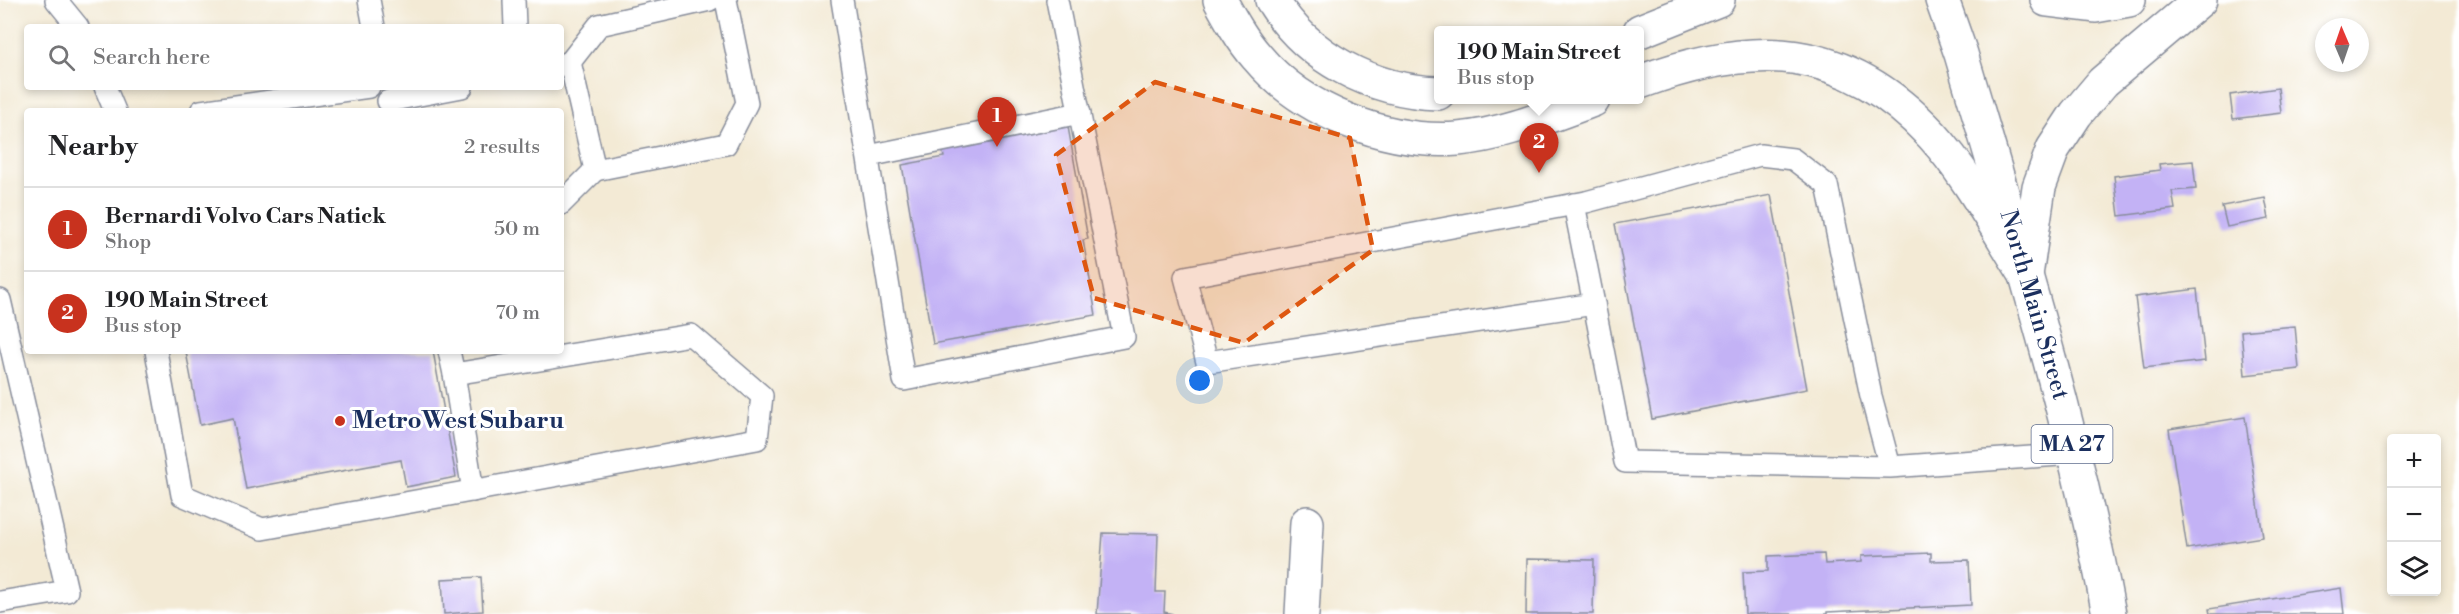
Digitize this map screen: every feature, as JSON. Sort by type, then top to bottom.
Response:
[{"type":"main road","points":[[1220,0],[1237,30],[1258,58],[1286,85],[1317,105],[1351,121],[1385,131],[1420,138],[1457,139],[1494,133],[1534,122],[1580,104]]},
{"type":"main road","points":[[1272,0],[1292,28],[1315,50],[1339,65],[1386,84],[1434,92]]},
{"type":"main road","points":[[1644,29],[1718,0]]},
{"type":"main road","name":"North Main Street","points":[[1942,0],[1961,54],[2026,275],[2093,530],[2109,614]]},
{"type":"main road","points":[[2047,0],[2095,6],[2129,0]]},
{"type":"main road","points":[[2026,275],[2039,187],[2053,149],[2076,114],[2103,82],[2200,0]]},
{"type":"main road","points":[[1644,81],[1701,61],[1758,54],[1816,62],[1845,71],[1877,88],[1932,136],[2026,275]]},
{"type":"main road","points":[[1302,614],[1307,523]]},
{"type":"lane","points":[[56,0],[76,24]]},
{"type":"lane","points":[[369,0],[373,24]]},
{"type":"lane","points":[[514,0],[515,24]]},
{"type":"lane","points":[[564,201],[596,170],[726,144],[747,103],[726,0]]},
{"type":"lane","points":[[842,0],[904,380],[1124,337],[1057,0]]},
{"type":"lane","points":[[596,170],[565,63],[599,25],[699,1]]},
{"type":"lane","points":[[106,90],[114,108]]},
{"type":"lane","points":[[222,108],[348,90]]},
{"type":"lane","points":[[388,100],[445,90]]},
{"type":"lane","points":[[868,156],[1080,113]]},
{"type":"lane","points":[[1594,304],[1207,362],[1185,277],[1580,203],[1760,155],[1793,159],[1827,185],[1871,396],[1890,466]]},
{"type":"lane","points":[[1580,203],[1594,304],[1625,462],[1890,466],[2074,454]]},
{"type":"lane","points":[[0,300],[4,338],[66,591],[0,602]]},
{"type":"lane","points":[[157,354],[182,495],[262,529],[757,439],[762,396],[691,335],[454,374]]},
{"type":"lane","points":[[450,354],[473,491]]},
{"type":"highlighted area","points":[[1155,82],[1350,138],[1373,250],[1244,343],[1094,298],[1056,155]]},
{"type":"building","points":[[2278,88],[2281,113],[2233,119],[2230,95]]},
{"type":"building","points":[[1067,121],[1088,239],[1083,240],[1096,315],[933,344],[902,165],[944,157],[941,143]]},
{"type":"building","points":[[2193,161],[2196,189],[2172,191],[2175,209],[2119,216],[2114,176],[2160,170],[2159,164]]},
{"type":"building","points":[[1771,195],[1807,389],[1652,419],[1615,224]]},
{"type":"building","points":[[2265,198],[2269,219],[2227,227],[2222,206]]},
{"type":"building","points":[[2197,289],[2205,361],[2144,368],[2135,297]]},
{"type":"building","points":[[2295,326],[2299,369],[2245,375],[2241,331]]},
{"type":"building","name":"MetroWest Subaru","points":[[186,354],[434,354],[456,477],[406,487],[401,460],[246,489],[233,418],[200,425]]},
{"type":"building","points":[[2245,417],[2263,537],[2187,549],[2169,429]]},
{"type":"building","points":[[1103,533],[1158,534],[1156,592],[1165,592],[1164,612],[1173,614],[1097,614]]},
{"type":"building","points":[[1931,553],[1931,561],[1969,560],[1971,605],[1827,612],[1827,614],[1745,614],[1743,572],[1768,571],[1768,556],[1824,554],[1825,564],[1861,562],[1861,556]]},
{"type":"building","points":[[1527,559],[1594,560],[1593,614],[1526,614]]},
{"type":"building","points":[[481,577],[483,611],[444,614],[442,579]]},
{"type":"building","points":[[2341,588],[2344,614],[2210,614],[2209,609]]},
{"type":"place","name":"Bernardi Volvo Cars Natick","points":[[997,147]]},
{"type":"place","name":"190 Main Street","points":[[1539,173]]},
{"type":"place","name":"MetroWest Subaru","points":[[340,421]]}]
